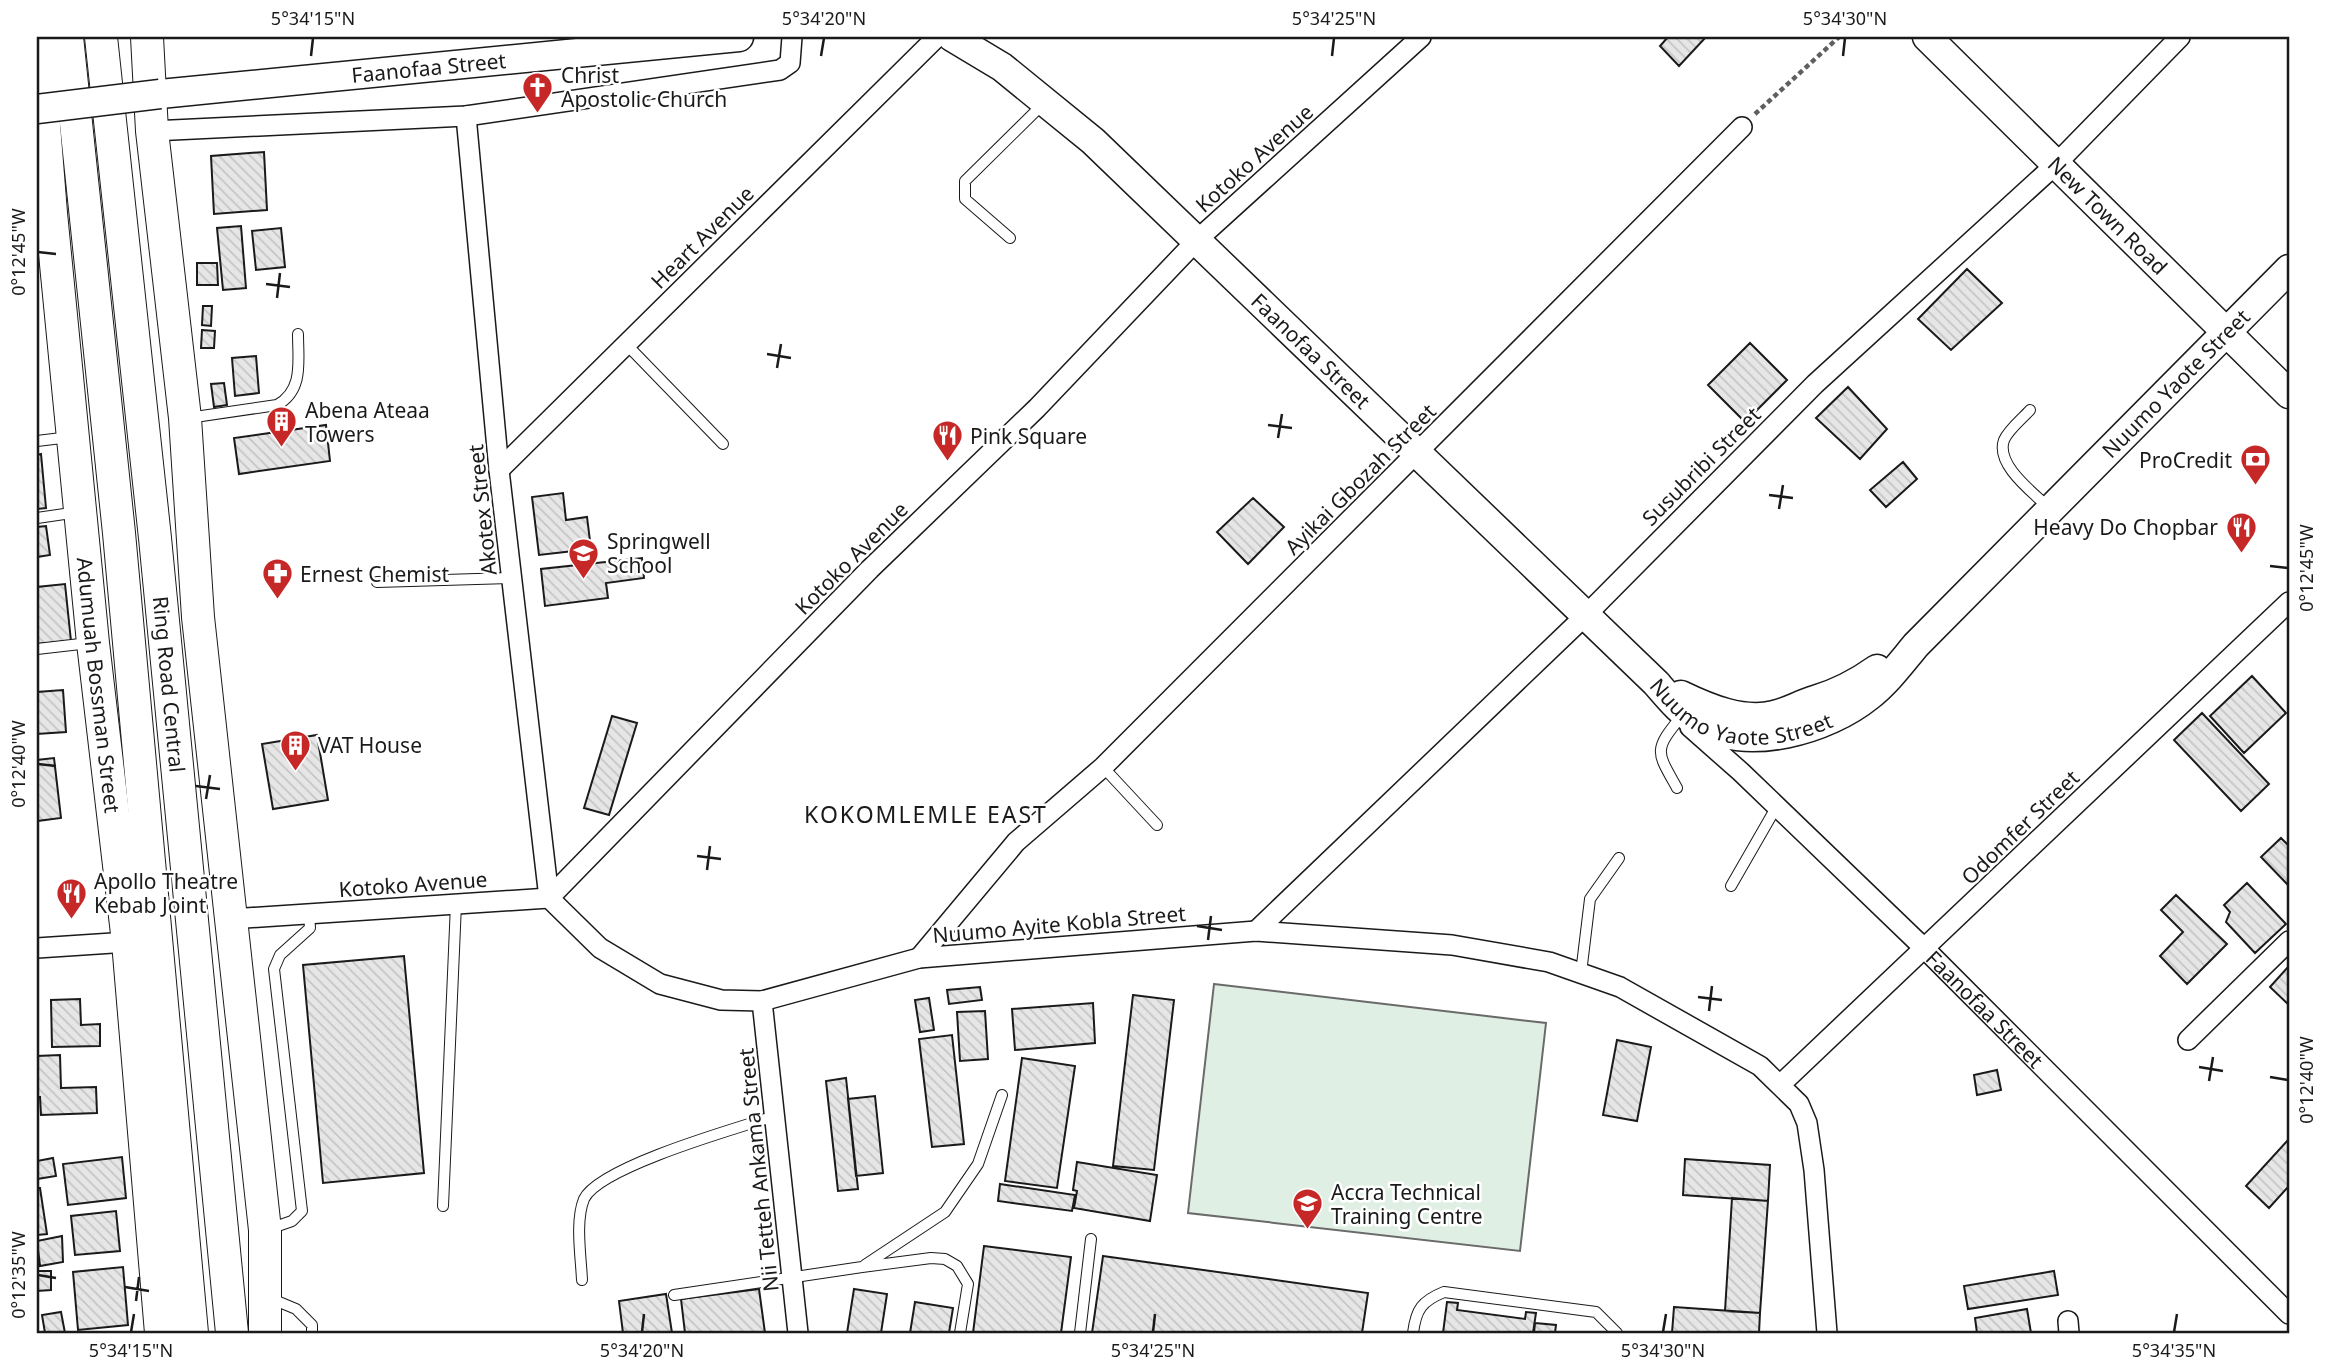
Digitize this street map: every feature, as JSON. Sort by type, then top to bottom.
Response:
[{"type":"main road","name":"Adumuah Bossman Street","points":[[37,37],[51,213],[93,643],[128,942],[161,1333]]},
{"type":"main road","name":"Ring Road Central","points":[[67,37],[137,733],[192,1333]]},
{"type":"main road","name":"Ring Road Central","points":[[101,37],[155,538],[232,1333]]},
{"type":"main road","name":"Ring Road Central","points":[[147,37],[152,131],[185,418],[196,592],[265,1230],[265,1333]]},
{"type":"main road","name":"Faanofaa Street","points":[[37,109],[160,94],[739,37]]},
{"type":"main road","name":"Faanofaa Street","points":[[952,37],[1002,67],[1093,141],[1656,683]]},
{"type":"main road","name":"New Town Road","points":[[1927,37],[2289,394]]},
{"type":"main road","name":"Nuumo Yaote Street","points":[[1656,683],[1679,713],[1718,731],[1760,736],[1797,733],[1849,712],[1879,687],[1916,645],[2052,511],[2289,269]]},
{"type":"main road","points":[[83,524],[137,733]]},
{"type":"main road","name":"Nuumo Yaote Street","points":[[1656,683],[1705,707],[1753,717],[1770,716],[1834,696],[1916,645]]},
{"type":"street","points":[[152,131],[466,116],[780,69],[790,63],[792,37]]},
{"type":"street","name":"Heart Avenue","points":[[499,470],[937,37]]},
{"type":"street","name":"Kotoko Avenue","points":[[231,919],[549,898],[870,569],[1037,408],[1197,240],[1421,37]]},
{"type":"street","name":"Susubribi Street","points":[[1256,931],[1586,615],[1815,384],[2055,165],[2180,37]]},
{"type":"street","name":"Akotex Street","points":[[466,116],[499,470],[549,898]]},
{"type":"street","name":"Ayikai Gbozah Street","points":[[919,958],[1016,842],[1103,767],[1742,127]]},
{"type":"street","name":"Odomfer Street","points":[[1781,1084],[2289,602]]},
{"type":"street","name":"Faanofaa Street","points":[[1679,713],[1925,949],[2287,1306]]},
{"type":"street","name":"Nuumo Ayite Kobla Street","points":[[549,898],[600,948],[660,984],[720,1000],[762,1001],[919,958],[1256,931],[1452,945],[1549,961],[1620,987],[1760,1066],[1799,1104],[1807,1123],[1814,1170],[1827,1333]]},
{"type":"street","points":[[2188,1040],[2289,941]]},
{"type":"street","points":[[37,948],[128,942]]},
{"type":"street","name":"Nii Tetteh Ankama Street","points":[[762,1001],[798,1333]]},
{"type":"lane","points":[[1010,238],[965,200],[965,181],[1045,101]]},
{"type":"lane","points":[[185,418],[277,405],[290,398],[298,382],[298,334]]},
{"type":"lane","points":[[626,344],[723,444]]},
{"type":"lane","points":[[2030,410],[2006,437],[2003,453],[2008,465],[2052,511]]},
{"type":"lane","points":[[37,441],[74,437]]},
{"type":"lane","points":[[37,518],[83,524]]},
{"type":"lane","points":[[377,582],[512,578]]},
{"type":"lane","points":[[37,649],[93,643]]},
{"type":"lane","points":[[1677,788],[1658,754],[1658,747],[1679,713]]},
{"type":"lane","points":[[1103,767],[1157,825]]},
{"type":"lane","points":[[1731,886],[1777,806]]},
{"type":"lane","points":[[1581,973],[1590,900],[1619,858]]},
{"type":"lane","points":[[443,1206],[456,904]]},
{"type":"lane","points":[[265,1230],[292,1222],[302,1211],[274,969],[280,955],[310,928],[309,914]]},
{"type":"lane","points":[[862,1267],[945,1212],[978,1164],[1002,1095]]},
{"type":"lane","points":[[582,1280],[584,1200],[597,1183],[655,1156],[775,1116]]},
{"type":"lane","points":[[1080,1333],[1091,1240]]},
{"type":"lane","points":[[674,1295],[792,1276],[931,1258],[945,1259],[957,1266],[968,1284],[960,1333]]},
{"type":"lane","points":[[1413,1333],[1416,1313],[1425,1300],[1444,1292],[1596,1312],[1617,1333]]},
{"type":"lane","points":[[265,1296],[296,1309],[312,1325],[312,1333]]},
{"type":"path","points":[[1742,127],[1839,37]]},
{"type":"green space","points":[[1214,984],[1546,1023],[1520,1251],[1188,1213]]},
{"type":"building","points":[[1668,37],[1706,37],[1679,66],[1660,46]]},
{"type":"building","points":[[264,152],[267,210],[214,214],[211,156]]},
{"type":"building","points":[[241,226],[246,288],[223,290],[217,228]]},
{"type":"building","points":[[281,228],[285,267],[256,270],[252,231]]},
{"type":"building","points":[[197,263],[217,263],[218,285],[197,285]]},
{"type":"building","points":[[1967,269],[2002,303],[1951,350],[1918,319]]},
{"type":"building","points":[[203,306],[212,306],[211,326],[202,325]]},
{"type":"building","points":[[202,330],[215,331],[214,348],[201,348]]},
{"type":"building","points":[[1750,343],[1787,380],[1745,422],[1708,385]]},
{"type":"building","points":[[256,356],[259,393],[235,396],[232,358]]},
{"type":"building","points":[[224,383],[227,405],[214,407],[211,384]]},
{"type":"building","points":[[1848,387],[1887,429],[1860,459],[1816,418]]},
{"type":"building","name":"Abena Ateaa Towers","points":[[326,425],[330,461],[239,474],[234,438]]},
{"type":"building","points":[[41,454],[46,508],[37,509],[37,455]]},
{"type":"building","points":[[1903,462],[1917,479],[1886,507],[1870,490]]},
{"type":"building","points":[[563,493],[566,520],[587,517],[591,549],[539,555],[532,497]]},
{"type":"building","points":[[1253,498],[1284,527],[1248,564],[1217,532]]},
{"type":"building","points":[[46,526],[50,555],[37,557],[37,527]]},
{"type":"building","points":[[642,558],[644,578],[606,583],[608,598],[545,606],[541,569]]},
{"type":"building","points":[[65,584],[71,641],[37,644],[37,587]]},
{"type":"building","points":[[2252,676],[2286,713],[2244,753],[2210,716]]},
{"type":"building","points":[[63,690],[66,732],[37,734],[37,692]]},
{"type":"building","points":[[2202,713],[2269,784],[2241,811],[2174,740]]},
{"type":"building","points":[[612,716],[637,723],[609,815],[584,808]]},
{"type":"building","name":"VAT House","points":[[317,735],[328,800],[273,809],[262,744]]},
{"type":"building","points":[[54,758],[61,818],[37,821],[37,760]]},
{"type":"building","points":[[2281,838],[2289,846],[2289,886],[2261,857]]},
{"type":"building","points":[[2247,883],[2286,924],[2255,953],[2226,922],[2230,912],[2224,905]]},
{"type":"building","points":[[2176,895],[2227,944],[2187,984],[2160,956],[2183,932],[2161,910]]},
{"type":"building","points":[[404,956],[424,1173],[323,1183],[303,965]]},
{"type":"building","points":[[2289,966],[2289,1005],[2270,987]]},
{"type":"building","points":[[980,987],[982,1000],[949,1004],[947,990]]},
{"type":"building","points":[[1133,995],[1174,1000],[1154,1170],[1113,1166]]},
{"type":"building","points":[[929,998],[934,1030],[920,1032],[915,1000]]},
{"type":"building","points":[[80,999],[81,1025],[100,1024],[100,1046],[52,1047],[51,1000]]},
{"type":"building","points":[[1093,1003],[1095,1043],[1015,1050],[1012,1009]]},
{"type":"building","points":[[985,1011],[988,1059],[960,1061],[957,1012]]},
{"type":"building","points":[[952,1035],[964,1144],[932,1147],[919,1039]]},
{"type":"building","points":[[1617,1040],[1651,1047],[1637,1121],[1603,1115]]},
{"type":"building","points":[[60,1055],[61,1088],[96,1087],[97,1113],[41,1115],[40,1097],[37,1097],[37,1056]]},
{"type":"building","points":[[1022,1058],[1075,1066],[1057,1188],[1005,1181]]},
{"type":"building","points":[[1997,1070],[2001,1090],[1977,1095],[1974,1075]]},
{"type":"building","points":[[846,1078],[858,1189],[838,1191],[826,1081]]},
{"type":"building","points":[[875,1096],[883,1173],[856,1176],[848,1099]]},
{"type":"building","points":[[2289,1139],[2289,1186],[2269,1208],[2246,1186]]},
{"type":"building","points":[[122,1157],[126,1198],[68,1205],[63,1164]]},
{"type":"building","points":[[53,1158],[56,1176],[37,1179],[37,1161]]},
{"type":"building","points":[[1685,1159],[1770,1165],[1768,1201],[1683,1195]]},
{"type":"building","points":[[1077,1162],[1157,1175],[1150,1221],[1074,1208],[1077,1191],[1073,1190]]},
{"type":"building","points":[[1000,1184],[1075,1195],[1072,1211],[998,1201]]},
{"type":"building","points":[[37,1188],[40,1188],[47,1234],[37,1235]]},
{"type":"building","points":[[1732,1198],[1768,1201],[1760,1313],[1725,1311]]},
{"type":"building","points":[[116,1211],[120,1251],[75,1255],[71,1216]]},
{"type":"building","points":[[62,1236],[63,1262],[40,1266],[37,1241]]},
{"type":"building","points":[[984,1246],[1071,1257],[1061,1333],[973,1333]]},
{"type":"building","points":[[1103,1256],[1368,1293],[1362,1333],[1092,1333]]},
{"type":"building","points":[[123,1267],[128,1325],[78,1330],[73,1272]]},
{"type":"building","points":[[37,1271],[51,1271],[51,1290],[37,1291]]},
{"type":"building","points":[[2054,1271],[2058,1295],[1968,1309],[1964,1286]]},
{"type":"building","points":[[759,1289],[765,1333],[685,1333],[681,1299]]},
{"type":"building","points":[[854,1289],[887,1294],[881,1333],[847,1333]]},
{"type":"building","points":[[666,1294],[672,1333],[623,1333],[619,1301]]},
{"type":"building","points":[[915,1302],[953,1308],[949,1333],[910,1333]]},
{"type":"building","points":[[1447,1302],[1458,1303],[1457,1310],[1525,1319],[1526,1312],[1536,1313],[1533,1333],[1443,1333]]},
{"type":"building","points":[[1674,1307],[1760,1313],[1759,1333],[1672,1333]]},
{"type":"building","points":[[2027,1309],[2031,1333],[1977,1333],[1975,1318]]},
{"type":"building","points":[[61,1312],[65,1333],[45,1333],[42,1315]]},
{"type":"building","points":[[1535,1323],[1556,1325],[1555,1333],[1534,1333]]},
{"type":"place","name":"Christ Apostolic Church","points":[[538,114]]},
{"type":"place","name":"Abena Ateaa Towers","points":[[282,449]]},
{"type":"place","name":"Pink Square","points":[[947,463]]},
{"type":"place","name":"ProCredit","points":[[2255,487]]},
{"type":"place","name":"Heavy Do Chopbar","points":[[2241,554]]},
{"type":"place","name":"Springwell School","points":[[584,580]]},
{"type":"place","name":"Ernest Chemist","points":[[277,601]]},
{"type":"place","name":"VAT House","points":[[295,772]]},
{"type":"place","name":"Apollo Theatre Kebab Joint","points":[[71,920]]},
{"type":"place","name":"Accra Technical Training Centre","points":[[1308,1231]]},
{"type":"district","name":"KOKOMLEMLE EAST","points":[[926,814]]}]
